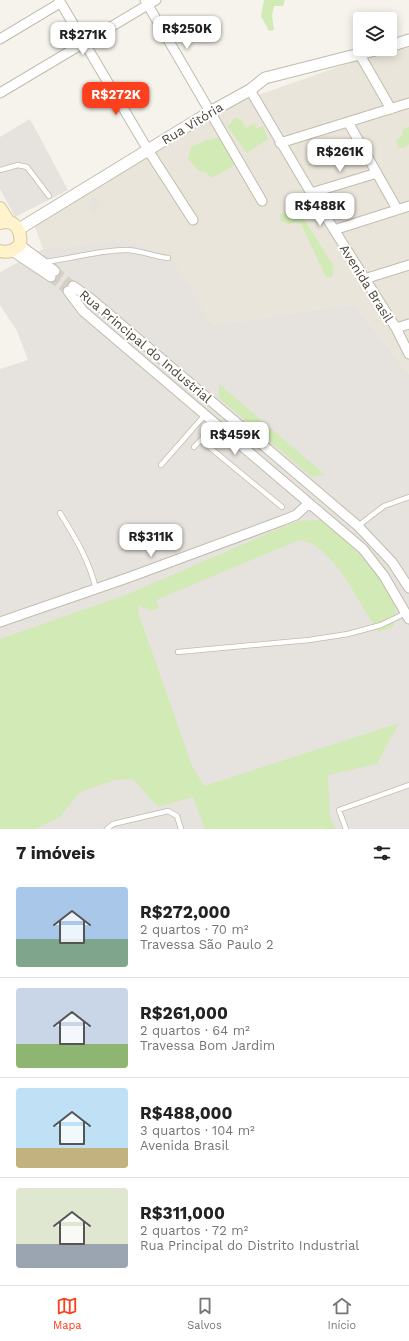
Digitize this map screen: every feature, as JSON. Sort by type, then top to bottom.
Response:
[{"type":"main road","points":[[0,208],[9,225],[21,237],[11,249]]},
{"type":"street","points":[[0,39],[60,2],[148,150],[192,220]]},
{"type":"street","points":[[0,93],[85,43],[150,2],[210,112],[262,201]]},
{"type":"street","points":[[397,44],[409,40]]},
{"type":"street","name":"Rua Vitória","points":[[9,225],[148,150],[210,112],[250,90],[265,78],[353,56]]},
{"type":"street","points":[[361,56],[391,109]]},
{"type":"street","name":"Avenida Brasil","points":[[250,90],[280,143],[396,328],[409,354]]},
{"type":"street","points":[[280,143],[409,103]]},
{"type":"street","points":[[348,122],[397,210]]},
{"type":"street","points":[[311,193],[376,173]]},
{"type":"street","points":[[334,230],[409,206]]},
{"type":"street","points":[[11,249],[44,262],[53,274],[11,249]]},
{"type":"street","points":[[364,279],[409,265]]},
{"type":"street","name":"Rua Principal do Industrial","points":[[408,614],[384,576],[363,550],[309,503],[213,424],[83,311],[70,288],[90,298],[358,526],[392,562],[409,588]]},
{"type":"street","points":[[83,311],[90,298]]},
{"type":"street","points":[[396,328],[409,324]]},
{"type":"street","points":[[0,622],[96,589],[289,518],[296,515],[309,503]]},
{"type":"lane","points":[[0,170],[18,164],[27,167],[49,196]]},
{"type":"lane","points":[[44,262],[66,260],[112,251],[128,250],[158,258],[168,258]]},
{"type":"lane","points":[[161,465],[204,416]]},
{"type":"lane","points":[[194,447],[213,424]]},
{"type":"lane","points":[[202,439],[207,445],[282,507]]},
{"type":"lane","points":[[358,526],[384,506],[409,497]]},
{"type":"lane","points":[[60,513],[74,535],[91,568],[96,589]]},
{"type":"lane","points":[[178,652],[309,640],[348,634],[381,625],[408,614]]},
{"type":"lane","points":[[346,829],[339,810],[409,785]]},
{"type":"lane","points":[[107,829],[113,824],[168,811],[177,816],[181,829]]},
{"type":"shaded area","points":[[409,42],[409,374],[354,304],[213,325],[167,254],[122,240],[43,249],[33,221],[210,112],[369,56],[397,56],[397,46]]},
{"type":"shaded area","points":[[30,119],[68,190],[15,217],[0,189],[0,137]]},
{"type":"shaded area","points":[[94,196],[100,207],[92,213],[88,200]]},
{"type":"shaded area","points":[[122,240],[168,254],[213,325],[354,304],[409,374],[409,829],[0,829],[0,369],[28,360],[17,331],[0,305],[0,272],[43,249]]},
{"type":"green space","points":[[264,0],[285,0],[283,6],[274,6],[272,16],[274,30],[269,31],[261,16]]},
{"type":"green space","points":[[234,118],[241,119],[246,128],[254,123],[256,128],[263,126],[268,139],[247,153],[227,126],[232,123]]},
{"type":"green space","points":[[408,127],[409,144],[404,148],[399,148],[396,141],[402,135],[403,130]]},
{"type":"green space","points":[[220,137],[235,165],[212,178],[205,172],[199,171],[188,159],[191,147],[207,140]]},
{"type":"green space","points":[[297,208],[334,267],[332,277],[326,277],[300,222],[289,224],[281,221],[280,214]]},
{"type":"green space","points":[[219,384],[325,475],[312,477],[219,398]]},
{"type":"green space","points":[[321,520],[364,559],[384,582],[391,593],[396,607],[394,626],[379,632],[342,573],[324,553],[313,544],[299,540],[156,600],[159,608],[150,611],[138,605],[139,615],[192,766],[204,786],[399,723],[377,764],[328,775],[330,818],[336,829],[205,829],[193,797],[158,807],[133,779],[115,780],[80,792],[59,818],[35,829],[0,829],[0,639],[128,594],[297,521]]},
{"type":"tunnel","points":[[55,271],[73,286]]},
{"type":"tunnel","points":[[51,277],[68,291]]}]
